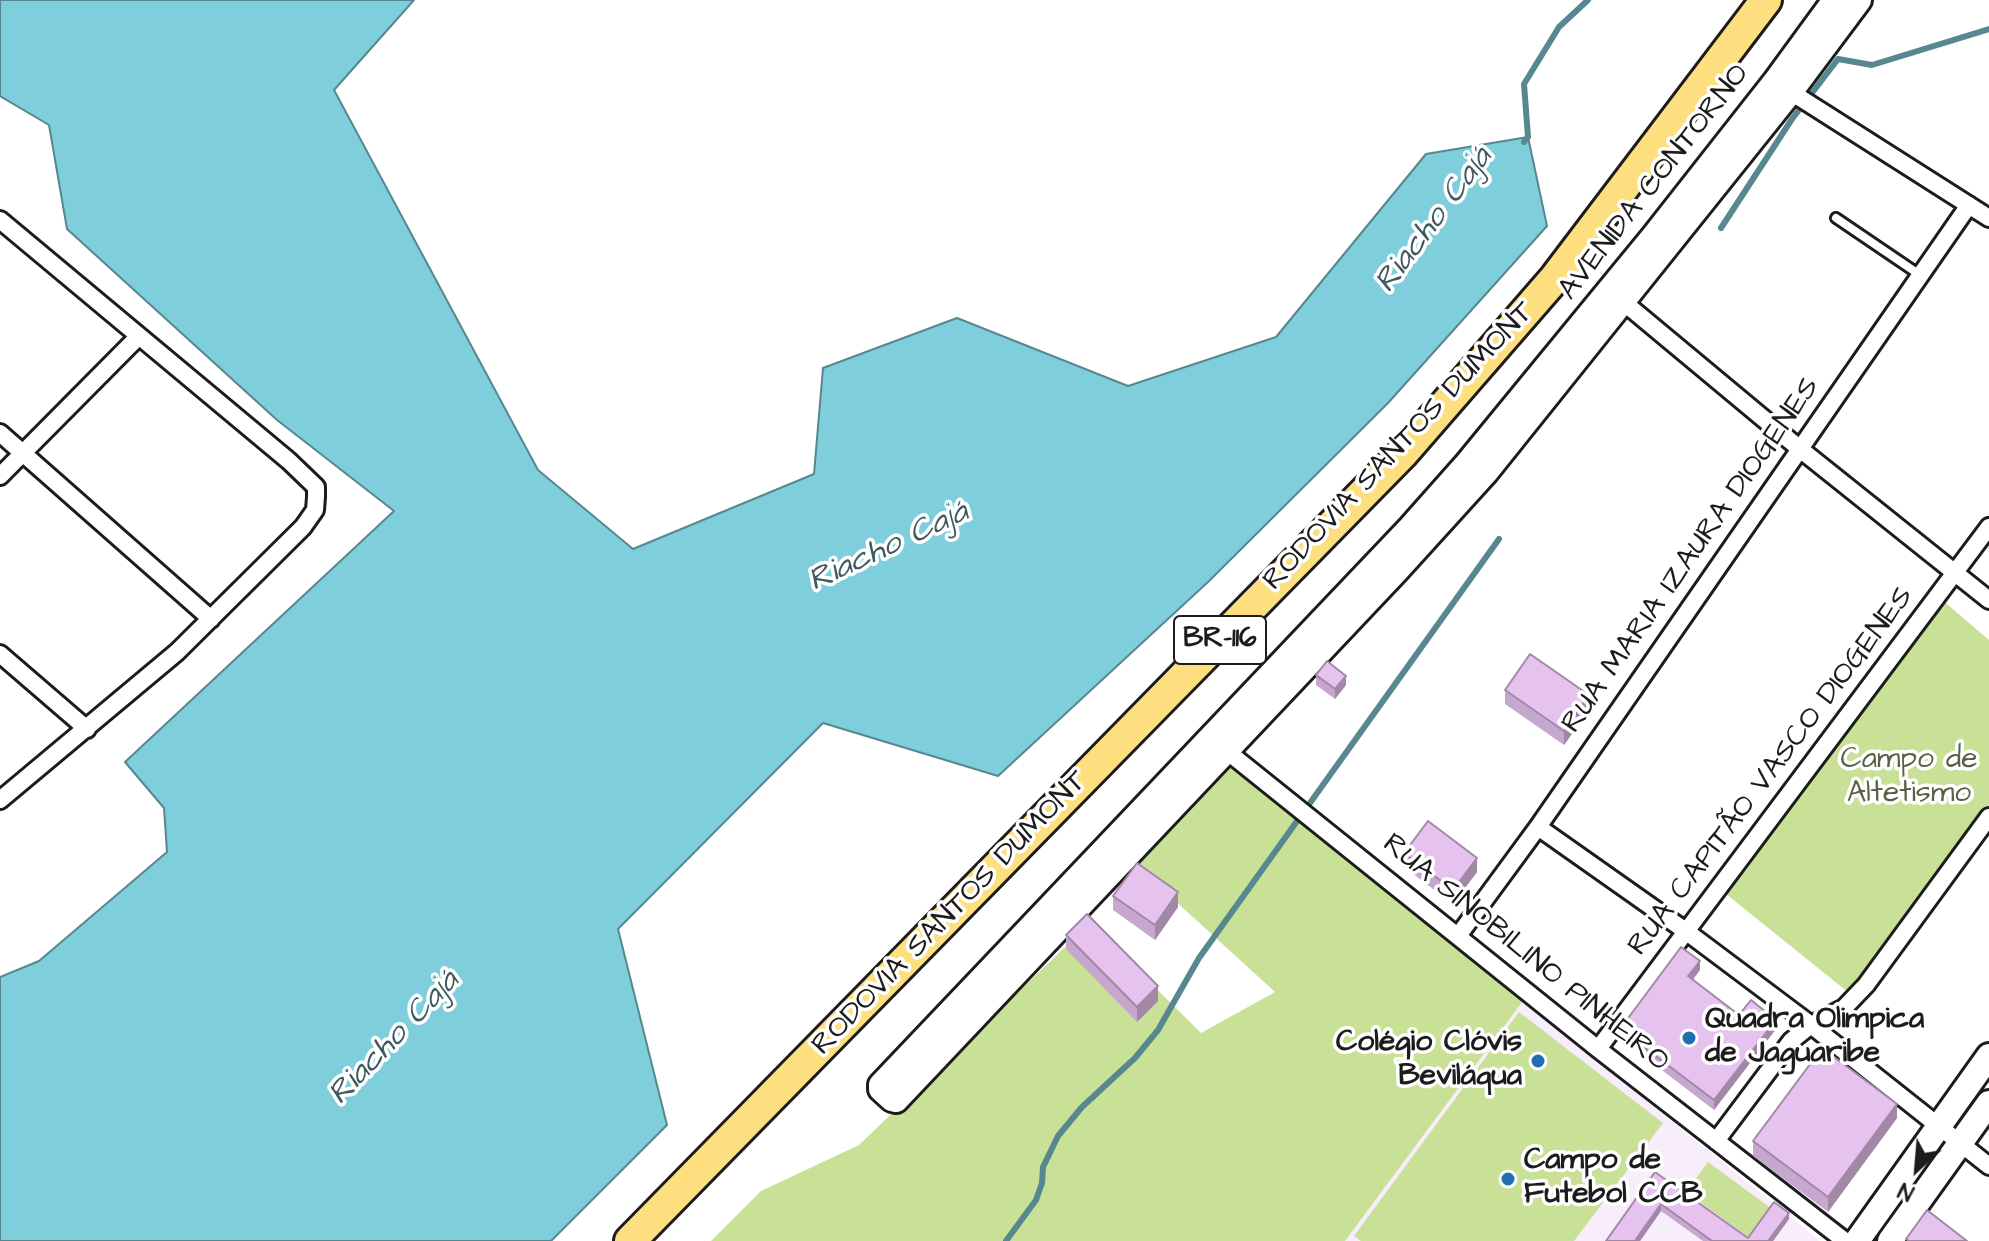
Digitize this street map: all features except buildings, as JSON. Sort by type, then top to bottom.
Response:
[{"type":"highway","name":"RODOVIA SANTOS DUMONT","points":[[630,1241],[1403,453],[1555,278],[1766,0]]},
{"type":"street","name":"AVENIDA CONTORNO","points":[[1783,86],[1835,0]]},
{"type":"street","points":[[896,1100],[1049,923],[1218,744],[1448,515],[1529,421],[1617,296],[1783,86],[1859,0]]},
{"type":"street","points":[[1783,86],[1989,218]]},
{"type":"street","name":"RUA MARIA IZAURA DIOGENES","points":[[1458,936],[1538,827],[1969,205]]},
{"type":"street","points":[[0,220],[289,461],[316,487],[315,510],[303,527],[211,619],[87,729],[0,800]]},
{"type":"street","points":[[1617,296],[1800,449],[1956,572],[1986,592]]},
{"type":"street","points":[[0,476],[138,337]]},
{"type":"street","points":[[0,433],[211,619]]},
{"type":"street","name":"RUA CAPITÃO VASCO DIOGENES","points":[[1598,1049],[1989,527]]},
{"type":"street","points":[[0,654],[87,729]]},
{"type":"street","name":"RUA SINOBILINO PINHEIRO","points":[[1218,744],[1598,1049],[1845,1241]]},
{"type":"street","points":[[1716,1141],[1791,1041],[1811,1025],[1844,1008],[1866,985],[1989,817]]},
{"type":"street","points":[[1538,827],[1687,932],[1811,1025],[1989,1166]]},
{"type":"street","points":[[1857,1241],[1989,1056]]},
{"type":"street","points":[[1890,1241],[1989,1103]]},
{"type":"lane","points":[[1836,218],[1920,275]]},
{"type":"shaded area","name":"Campo de Futebol CCB","points":[[1523,1001],[1819,1240],[1345,1241]]},
{"type":"green space","name":"Campo de Altetismo","points":[[1941,599],[1989,640],[1989,805],[1849,993],[1726,894]]},
{"type":"green space","points":[[1230,764],[1523,1001],[1345,1241],[711,1241],[761,1191],[859,1145],[1090,923],[1201,1033],[1275,992],[1137,866]]},
{"type":"green space","name":"Campo de Futebol CCB","points":[[1519,1012],[1663,1123],[1574,1241],[1361,1241],[1354,1236]]},
{"type":"green space","points":[[1708,1162],[1772,1209],[1750,1238],[1686,1192]]},
{"type":"water","points":[[0,0],[414,0],[334,90],[538,470],[633,549],[814,474],[823,368],[957,318],[1128,386],[1276,337],[1426,154],[1528,137],[1547,226],[1388,403],[1208,582],[998,776],[823,723],[618,929],[667,1125],[551,1241],[0,1241],[0,977],[39,961],[167,852],[164,808],[125,762],[394,511],[277,420],[67,229],[49,125],[0,96]]},
{"type":"waterway","name":"Riacho Cajá","points":[[1524,142],[1528,137],[1524,84],[1559,27],[1588,0]]},
{"type":"waterway","name":"Riacho Cajá","points":[[1721,228],[1792,119],[1838,59],[1872,65],[1989,29]]},
{"type":"waterway","name":"Riacho Cajá","points":[[1006,1241],[1036,1200],[1043,1167],[1058,1136],[1082,1107],[1135,1058],[1158,1030],[1199,958],[1499,539]]},
{"type":"place","name":"Quadra Olimpica de Jaguaribe","points":[[1689,1038]]},
{"type":"place","name":"Colégio Clóvis Beviláqua","points":[[1538,1061]]},
{"type":"place","name":"Campo de Futebol CCB","points":[[1508,1179]]}]
